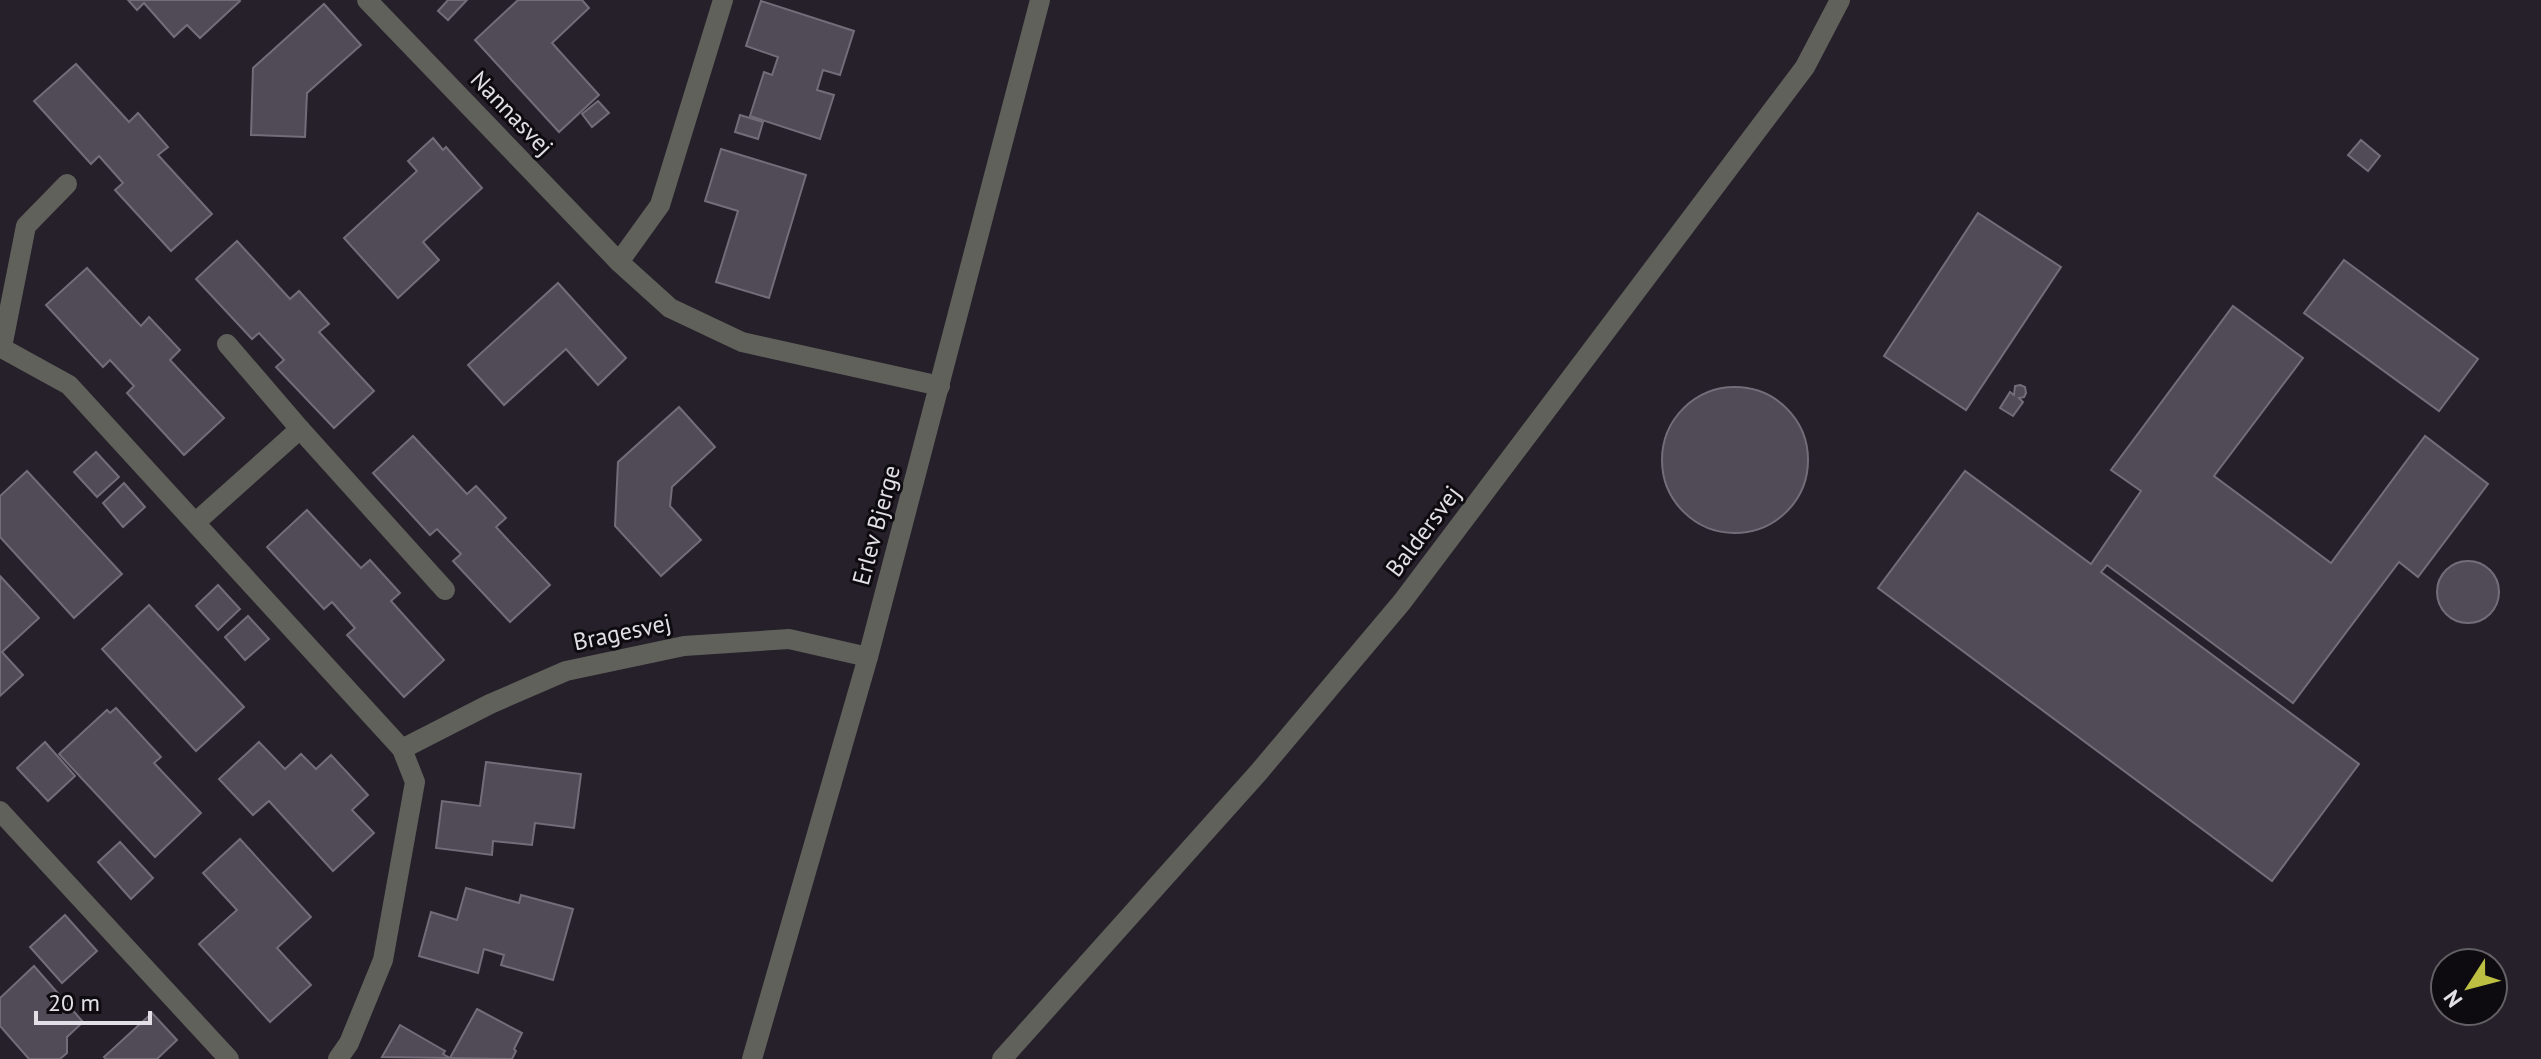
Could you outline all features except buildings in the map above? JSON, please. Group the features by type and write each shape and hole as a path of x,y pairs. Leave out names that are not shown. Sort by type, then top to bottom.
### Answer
{"street":[{"name":"Nannasvej","path":"367,0 619,262 670,308 742,342 940,386"},
{"path":"619,262 660,205 723,0"},
{"name":"Erlev Bjerge","path":"752,1059 868,657 1040,0"},
{"name":"Baldersvej","path":"1002,1059 1258,773 1402,602 1805,67 1840,0"},
{"path":"67,184 26,226 1,347 69,385 402,749 415,782 383,960 349,1043 338,1059"},
{"path":"227,344 445,590"},
{"path":"196,522 300,429"},
{"name":"Bragesvej","path":"402,749 490,704 566,671 684,646 789,639 868,657"},
{"path":"0,811 229,1059"}]}
